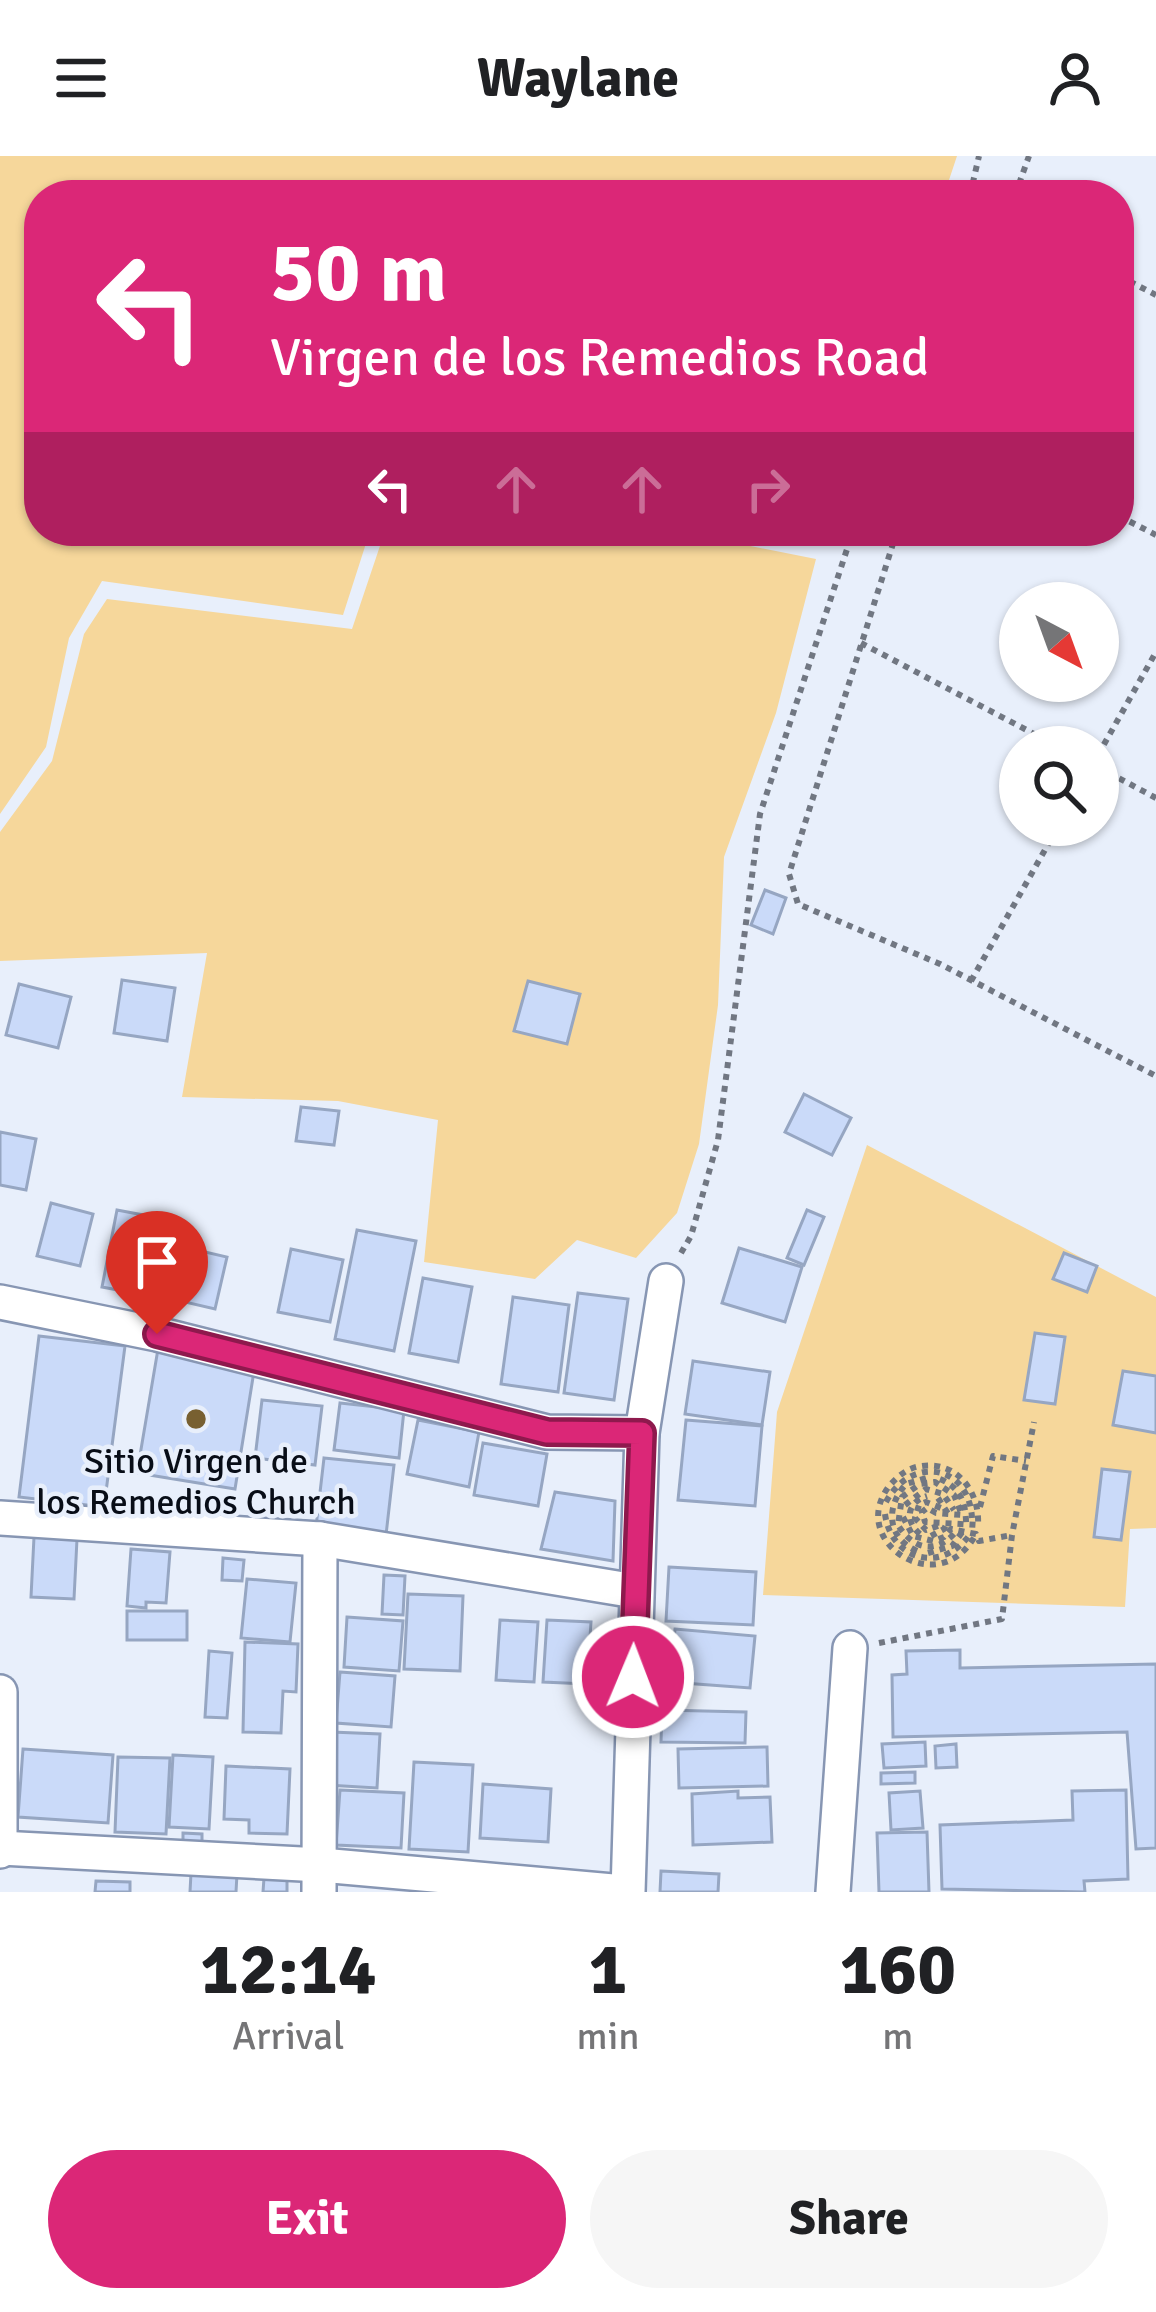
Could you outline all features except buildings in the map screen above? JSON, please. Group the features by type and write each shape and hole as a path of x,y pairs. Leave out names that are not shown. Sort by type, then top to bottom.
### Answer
{"street":[{"path":"0,1692 0,1850 320,1879 626,1892 642,1433 666,1281"},
{"path":"0,1302 157,1334 547,1432 642,1433"},
{"path":"0,1518 320,1539 635,1591"},
{"path":"320,1539 320,1879"},
{"path":"833,1892 850,1648"}],"path":[{"path":"666,1281 691,1235 718,1140 760,814 848,546"},
{"path":"892,546 789,874 798,904 971,981 1156,1076"},
{"path":"861,643 1019,726"},
{"path":"1114,726 1156,652"},
{"path":"1119,778 1156,798"},
{"path":"971,981 1046,846"},
{"path":"850,1648 1002,1619 1012,1534 1034,1421"},
{"path":"924,1544 944,1529 951,1516 950,1500 912,1474 901,1480 892,1526 900,1540 924,1544 952,1546 968,1527 993,1456 1026,1461"},
{"path":"924,1544 910,1522 894,1510 883,1496 900,1474 926,1465 963,1479 968,1527 969,1546 947,1562 909,1561 881,1532 894,1510 902,1498 911,1490 950,1483 964,1501 968,1527"},
{"path":"934,1487 941,1508"},
{"path":"894,1510 934,1487"},
{"path":"924,1544 916,1510 934,1487"},
{"path":"951,1516 979,1541 1012,1534"},
{"path":"924,1544 938,1526"},
{"path":"924,1544 951,1529 968,1527"}],"shaded area":[{"path":"0,156 957,156 949,180 24,180 24,546 365,546 343,615 102,581 69,638 46,747 0,814"},
{"path":"380,546 751,546 816,559 776,713 724,857 718,1005 699,1144 677,1213 636,1258 577,1240 535,1279 424,1262 438,1120 338,1101 182,1097 207,953 0,961 0,832 52,761 84,634 107,599 352,629"},
{"path":"867,1145 1156,1297 1156,1528 1130,1529 1125,1607 763,1595 777,1412"}],"place":[{"name":"Sitio Virgen de los Remedios Church","path":"196,1419"}],"route":[{"path":"157,1334 547,1432 642,1433 633,1677"}]}
